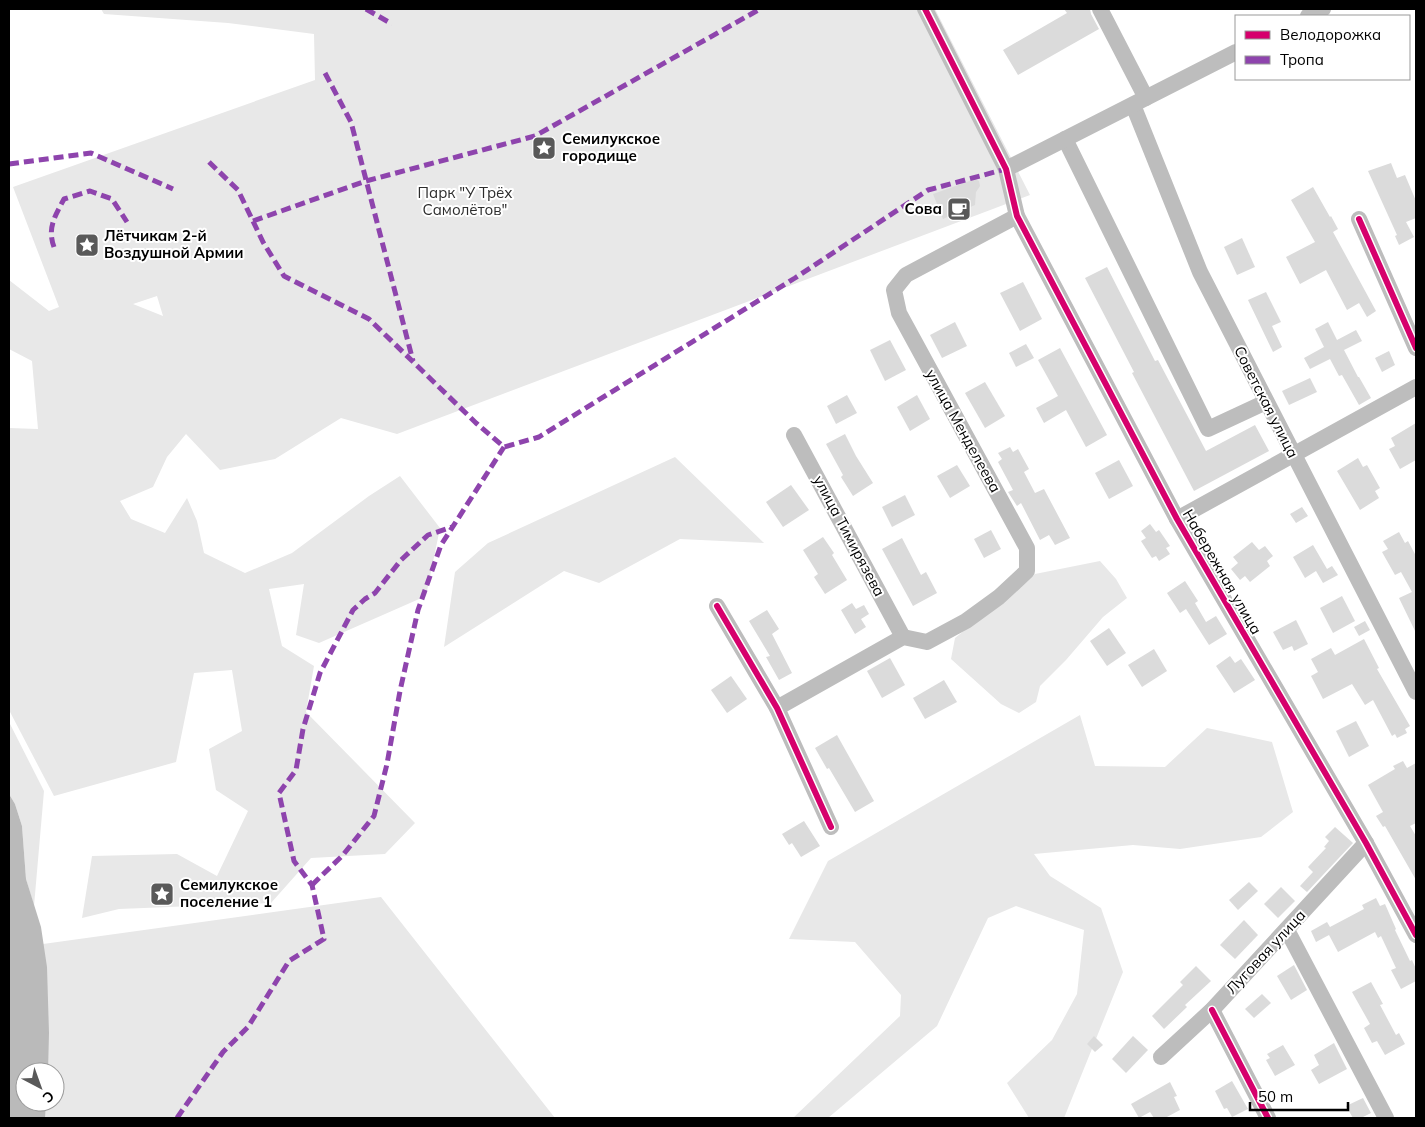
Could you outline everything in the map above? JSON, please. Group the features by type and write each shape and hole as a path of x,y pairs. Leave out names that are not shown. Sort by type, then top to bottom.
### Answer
{"street":[{"name":"Набережная улица","path":"925,9 1006,169 1017,216 1176,519 1366,843 1416,935"},
{"name":"Советская улица","path":"1100,9 1140,101 1200,272 1416,692"},
{"path":"1310,15 1323,9"},
{"path":"1006,169 1235,53"},
{"path":"1065,139 1208,429 1266,402"},
{"name":"улица Менделеева","path":"903,637 927,642 966,621 999,597 1027,571 1027,548 899,314 894,290 906,275 1017,216"},
{"path":"1358,219 1416,348"},
{"path":"1176,519 1416,387"},
{"name":"улица Тимирязева","path":"794,435 903,637"},
{"path":"717,606 777,708 831,827"},
{"path":"777,708 903,637"},
{"name":"Луговая улица","path":"1161,1057 1212,1010 1366,843"},
{"path":"1287,930 1386,1118"},
{"path":"1212,1010 1268,1118"}],"green space":[{"name":"Парк \"У Трёх Самолётов\"","path":"101,9 935,9 1030,195 397,434 341,418 275,459 220,470 186,434 167,457 153,487 120,501 131,519 165,533 187,498 197,521 204,553 245,573 292,553 369,496 400,476 440,528 426,596 319,643 296,635 304,584 269,589 282,646 314,666 306,712 415,823 385,854 311,858 271,903 119,909 82,918 92,856 177,854 217,876 248,811 216,790 209,749 242,731 232,670 194,673 176,762 54,796 9,710 9,428 38,429 32,361 9,349 9,280 49,311 59,307 13,187 315,80 314,34 228,23 104,14","holes":["157,296 163,316 133,304"]},
{"path":"675,457 764,543 680,539 599,583 564,571 444,647 455,572 488,543"},
{"path":"1100,561 1116,579 1127,598 1103,617 1066,660 1040,686 1036,702 1019,713 1001,704 951,659 955,638 1035,574"},
{"path":"1080,715 1095,766 1165,767 1207,728 1272,742 1293,812 1261,837 1180,849 1133,845 1034,854 1050,876 1101,908 1123,972 1064,1118 1029,1118 1007,1083 1052,1040 1077,994 1084,930 1016,906 988,918 937,1026 828,1118 793,1118 900,1016 901,995 855,942 789,939 828,861"},
{"path":"9,722 44,791 34,906 26,879 22,826 15,804 9,794"},
{"path":"381,897 555,1118 39,1118 39,1112 65,1112 65,1062 40,1062 43,944"}],"shaded area":[{"path":"9,794 15,804 22,826 26,879 41,927 47,967 49,1033 48,1062 15,1062 15,1112 45,1112 45,1118 9,1118"}],"building":[{"path":"1064,9 1090,9 1099,29 1018,75 1003,50 1067,13"},
{"path":"1391,163 1397,178 1405,175 1416,201 1416,218 1406,222 1414,237 1399,245 1395,236 1397,235 1368,171"},
{"path":"975,179 979,181 980,186 976,192 975,205 943,219 933,194"},
{"path":"1313,187 1338,229 1333,232 1376,311 1367,317 1359,303 1347,310 1326,270 1300,284 1286,257 1315,242 1291,200"},
{"path":"1242,238 1255,267 1237,275 1224,247"},
{"path":"1107,267 1155,361 1158,360 1206,451 1255,425 1269,451 1194,491 1085,278"},
{"path":"1023,282 1042,319 1020,331 1000,293"},
{"path":"1266,292 1281,322 1272,326 1282,347 1273,352 1248,300"},
{"path":"955,322 967,346 942,358 930,335"},
{"path":"1328,322 1337,340 1356,330 1362,341 1344,350 1371,398 1359,405 1342,375 1339,376 1330,359 1310,369 1304,358 1324,347 1315,329"},
{"path":"890,340 906,370 885,381 870,350"},
{"path":"1026,344 1034,358 1016,367 1009,353"},
{"path":"1060,348 1107,435 1086,447 1066,410 1044,423 1036,408 1058,396 1038,360"},
{"path":"1389,351 1395,365 1382,372 1375,358"},
{"path":"1310,378 1317,392 1289,405 1282,391"},
{"path":"985,382 1005,416 985,428 965,393"},
{"path":"847,395 857,413 836,424 827,406"},
{"path":"917,395 930,419 910,431 897,407"},
{"path":"1416,423 1416,460 1400,469 1389,449 1395,446 1391,438"},
{"path":"845,434 873,483 853,496 841,477 843,475 826,444"},
{"path":"1010,447 1013,452 1018,449 1029,469 1024,472 1035,493 1044,489 1070,538 1055,545 1049,535 1040,540 1021,503 1017,506 1008,492 1013,490 998,462 1002,459 998,453"},
{"path":"1358,458 1363,467 1367,465 1380,488 1375,491 1379,498 1360,510 1337,471"},
{"path":"1119,460 1133,486 1109,499 1095,473"},
{"path":"957,465 970,486 950,498 937,476"},
{"path":"791,485 809,510 783,527 766,502"},
{"path":"905,495 915,515 892,527 882,507"},
{"path":"1302,507 1308,516 1296,523 1290,514"},
{"path":"1150,524 1156,532 1159,530 1170,546 1166,548 1170,554 1159,561 1156,556 1152,558 1141,541 1146,538 1141,531"},
{"path":"991,530 1001,549 984,558 974,539"},
{"path":"1399,532 1405,543 1408,541 1416,556 1416,633 1399,598 1412,592 1401,572 1395,575 1382,552 1388,549 1383,541"},
{"path":"823,537 834,553 832,555 847,580 825,594 814,577 818,574 803,550"},
{"path":"902,538 921,575 926,572 937,593 913,606 882,549"},
{"path":"1252,542 1259,550 1265,546 1273,556 1267,561 1270,566 1250,582 1245,576 1240,580 1231,569 1238,563 1233,557"},
{"path":"1313,545 1327,569 1332,566 1338,575 1323,583 1316,571 1305,578 1293,557"},
{"path":"1185,581 1198,601 1195,603 1206,622 1216,616 1227,634 1209,645 1186,609 1180,613 1167,593"},
{"path":"1342,596 1355,621 1333,633 1320,608"},
{"path":"852,603 856,609 864,605 869,614 861,619 866,627 855,634 841,610"},
{"path":"767,610 779,629 772,634 792,673 779,680 766,657 770,656 749,621"},
{"path":"1296,620 1308,644 1294,651 1292,646 1283,650 1273,632"},
{"path":"1365,621 1370,630 1359,636 1354,627"},
{"path":"1109,628 1126,653 1107,666 1090,641"},
{"path":"1364,639 1379,668 1377,669 1410,726 1405,729 1407,733 1397,738 1395,734 1392,736 1373,700 1365,705 1352,684 1323,699 1311,676 1318,672 1311,659 1331,648 1335,655"},
{"path":"1154,649 1167,671 1142,687 1128,665"},
{"path":"1230,656 1235,663 1241,659 1255,680 1234,693 1216,666"},
{"path":"890,658 905,685 882,698 867,671"},
{"path":"731,676 747,699 727,713 711,690"},
{"path":"944,680 957,702 925,719 913,698"},
{"path":"1356,721 1369,746 1349,757 1336,731"},
{"path":"837,735 874,801 855,812 815,748"},
{"path":"1403,761 1407,768 1416,763 1416,823 1410,826 1416,836 1416,880 1385,826 1383,827 1376,816 1383,812 1368,785 1395,769 1393,766"},
{"path":"804,821 820,846 801,857 792,843 789,845 782,834"},
{"path":"1335,827 1353,843 1307,892 1300,886 1313,872 1308,867 1326,848 1324,847 1329,841 1325,837"},
{"path":"1249,882 1258,891 1238,910 1229,900"},
{"path":"1281,887 1295,901 1278,918 1264,904"},
{"path":"1376,898 1380,906 1385,904 1395,930 1416,969 1416,981 1401,989 1391,970 1396,968 1381,936 1378,938 1375,932 1338,952 1329,935 1316,942 1311,931 1327,922 1330,927 1364,909 1362,905"},
{"path":"1244,920 1258,935 1235,959 1220,945"},
{"path":"1294,965 1307,990 1291,1000 1277,976"},
{"path":"1196,966 1211,981 1185,1005 1187,1007 1164,1029 1152,1016 1183,985 1180,982"},
{"path":"1371,982 1383,1004 1380,1005 1396,1035 1399,1033 1405,1044 1385,1055 1377,1041 1372,1043 1364,1028 1370,1024 1352,992"},
{"path":"1262,994 1271,1003 1254,1018 1245,1009"},
{"path":"1094,1036 1103,1045 1095,1052 1087,1044"},
{"path":"1133,1036 1148,1050 1126,1073 1112,1059"},
{"path":"1334,1043 1347,1069 1319,1084 1311,1070 1319,1065 1314,1055"},
{"path":"1283,1045 1295,1065 1275,1076 1266,1060 1270,1058 1267,1054"},
{"path":"1232,1081 1248,1109 1232,1117 1227,1108 1224,1109 1215,1091"},
{"path":"1170,1082 1177,1096 1174,1097 1180,1110 1165,1118 1154,1118 1150,1112 1139,1118 1131,1104"},
{"path":"1363,1098 1371,1113 1361,1118 1353,1118 1346,1106"}],"marked path":[{"path":"366,9 392,24"},
{"path":"253,221 366,181 535,136 760,9"},
{"path":"325,73 351,122 413,361"},
{"path":"9,164 91,153 173,189"},
{"path":"209,162 238,190 263,242 284,276 369,319 476,423 504,447 539,437 795,278 928,190 1006,169"},
{"path":"54,247 51,234 52,228 64,199 90,191 112,199 127,222"},
{"path":"312,885 343,855 374,816 387,764 400,691 418,610 441,545 504,447"},
{"path":"177,1118 223,1052 248,1027 289,961 324,939 312,885 294,861 279,793 296,770 303,729 320,673 353,610 375,593 401,560 428,535 452,527"}],"cycle path":[{"path":"925,9 1006,169 1017,216 1177,519 1366,843 1416,935"},
{"path":"1359,219 1416,348"},
{"path":"717,606 777,708 831,827"},
{"path":"1212,1010 1268,1118"}],"place":[{"name":"Семилукское городище","path":"544,148"},
{"name":"Сова","path":"959,209"},
{"name":"Лётчикам 2-й Воздушной Армии","path":"87,245"},
{"name":"Семилукское поселение 1","path":"162,894"}]}
